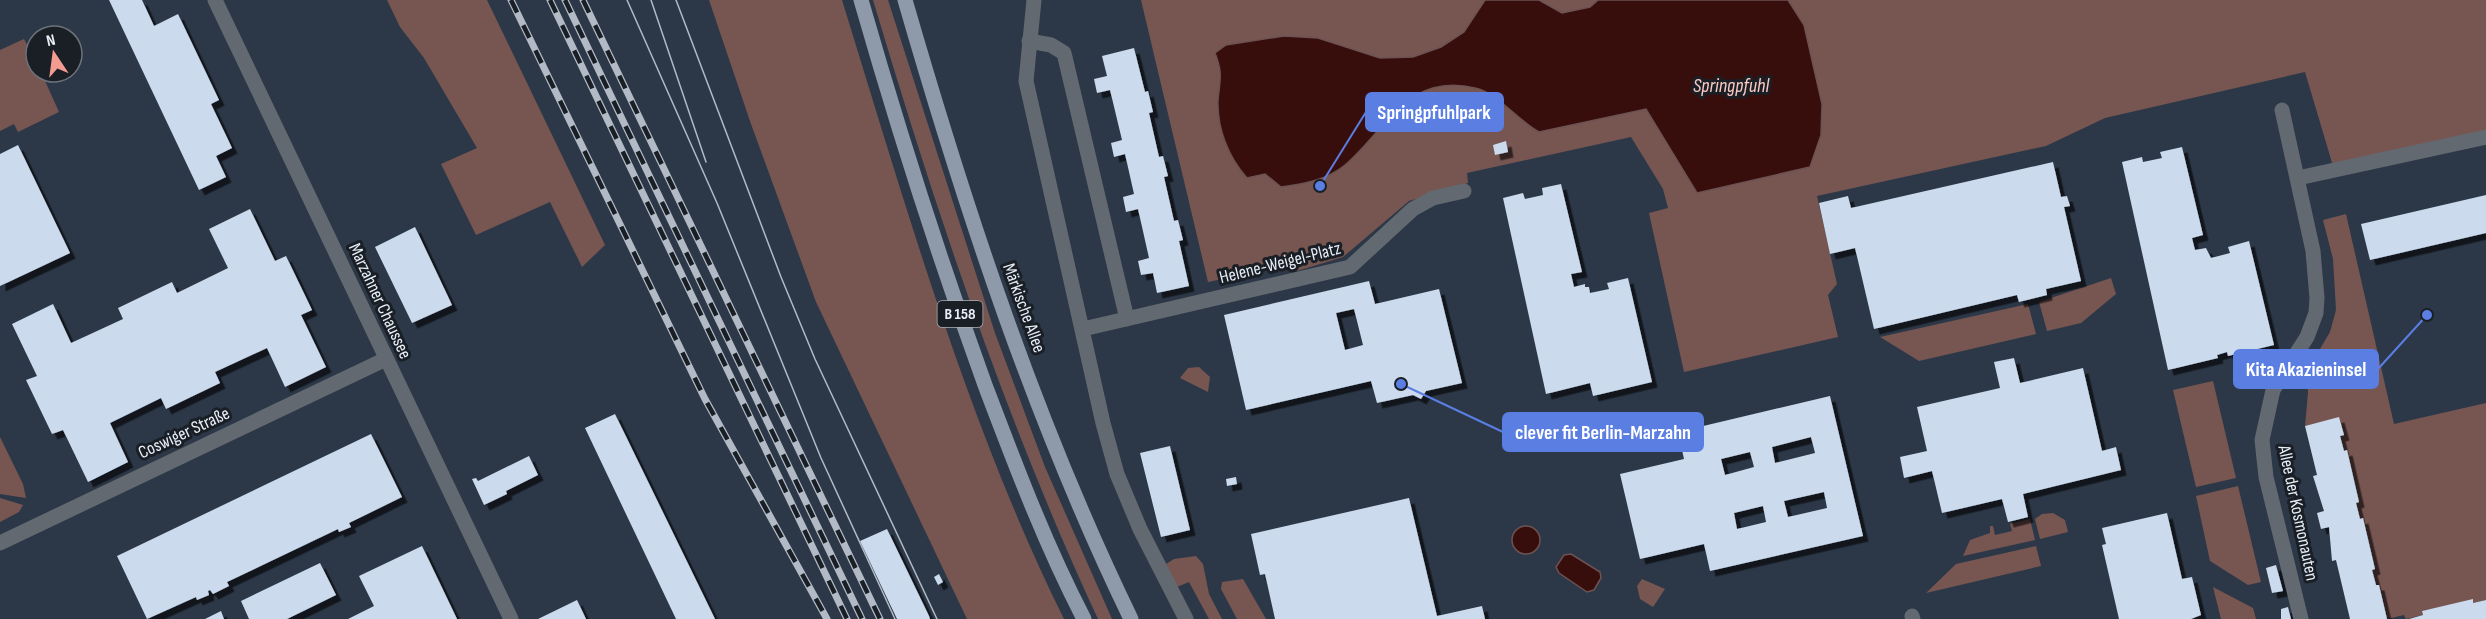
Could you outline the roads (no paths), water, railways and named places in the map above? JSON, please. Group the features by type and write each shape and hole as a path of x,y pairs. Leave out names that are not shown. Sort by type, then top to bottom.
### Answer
{"main road":[{"name":"B 158","path":"861,0 919,191 966,333 1012,457 1084,619"},
{"name":"Märkische Allee","path":"905,0 1006,319 1083,515 1131,619"}],"street":[{"name":"Marzahner Chaussee","path":"215,0 511,619"},
{"path":"1034,0 1026,81 1117,474 1140,529 1186,619"},
{"path":"1029,41 1052,45 1064,53 1127,319"},
{"name":"Allee der Kosmonauten","path":"2282,110 2298,178 2316,274 2316,313 2307,337 2273,390 2262,440 2266,477 2301,619"},
{"path":"2298,178 2486,136"},
{"name":"Helene-Weigel-Platz","path":"1083,329 1350,267 1413,209 1433,198 1464,191"},
{"name":"Coswiger Straße","path":"0,543 386,359"}],"water":[{"name":"Springpfuhl","path":"1485,0 1539,0 1562,13 1590,7 1598,0 1788,0 1804,25 1822,104 1821,135 1810,167 1697,193 1646,109 1539,132 1492,95 1475,88 1452,85 1432,88 1415,96 1400,107 1345,165 1323,178 1281,187 1265,174 1247,178 1240,170 1225,142 1219,121 1220,71 1215,53 1226,45 1284,36 1318,38 1380,58 1413,57 1441,47 1464,32"},
{"path":"1526,526 1536,530 1540,540 1536,550 1526,554 1516,550 1512,540 1516,530"},
{"path":"1571,554 1600,572 1601,578 1594,590 1587,592 1559,573 1556,567 1564,555"}],"tram line":[{"path":"627,0 717,203 821,458 895,619"},
{"path":"651,0 706,162"},
{"path":"676,0 781,277 815,359 937,619"}],"railway":[{"path":"511,0 705,399 827,619"},
{"path":"550,0 847,619"},
{"path":"565,0 862,619"},
{"path":"583,0 880,619"}],"place":[{"name":"Springpfuhlpark","path":"1320,186"},
{"name":"Kita Akazieninsel","path":"2427,315"},
{"name":"clever fit Berlin-Marzahn","path":"1401,384"}]}
